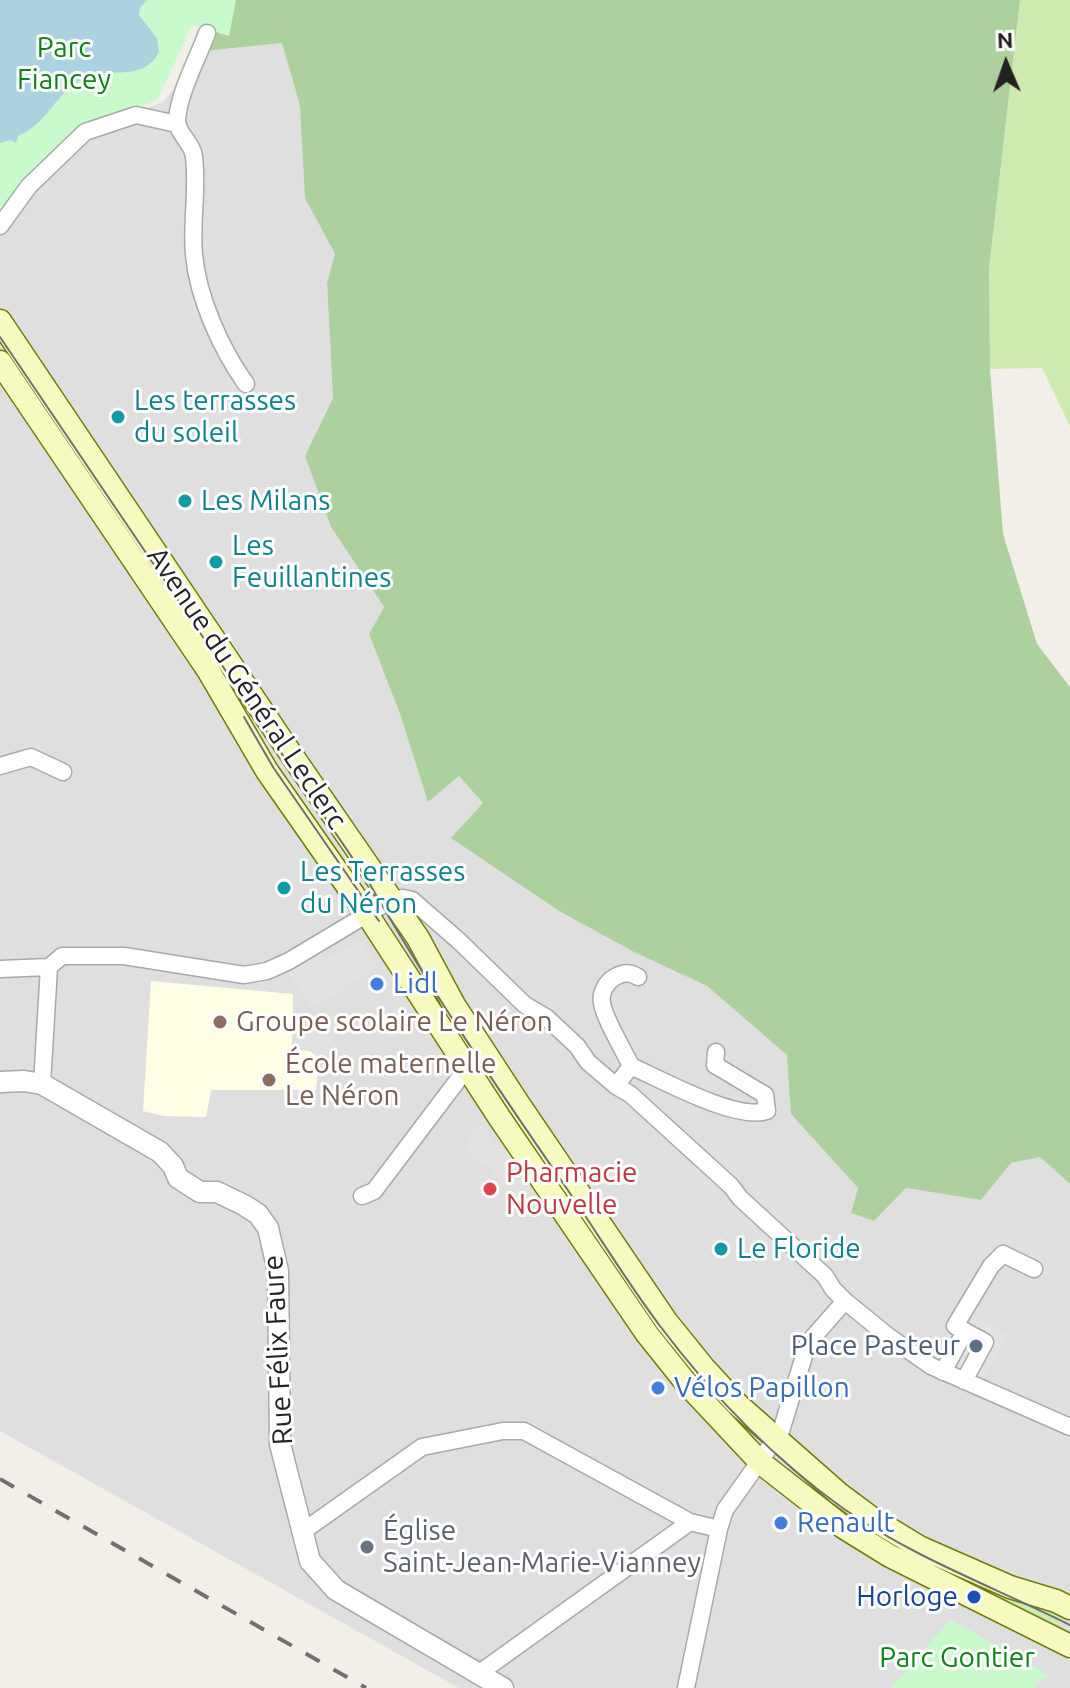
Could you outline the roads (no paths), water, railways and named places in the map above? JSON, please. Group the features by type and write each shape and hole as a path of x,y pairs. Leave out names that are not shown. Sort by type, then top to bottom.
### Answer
{"main road":[{"name":"Avenue du Général Leclerc","path":"0,321 418,938 468,1028 666,1321 704,1368 737,1404 779,1435 873,1519 919,1547 1010,1587 1070,1608"},
{"name":"Avenue du Général Leclerc","path":"0,362 208,670 267,771 367,914 467,1068 665,1358 761,1463 843,1527 890,1556 1070,1646"}],"street":[{"path":"207,33 179,107 177,124 194,152 194,254 202,293 221,343 246,384"},
{"path":"0,226 29,186 85,132 136,115 177,124"},
{"path":"0,766 31,757 63,772"},
{"path":"0,969 49,967 62,956 81,954 124,956 244,975 267,971 289,961 391,900 403,898 419,904 525,1005 547,1018 577,1046 588,1062 630,1094 731,1186 740,1198 825,1276 845,1301 888,1336 943,1372 1070,1427"},
{"path":"0,1082 42,1084 49,967"},
{"path":"638,977 630,973 611,979 603,989 602,1004 631,1066 735,1111 758,1114 767,1111 765,1095 715,1065 716,1052"},
{"path":"616,1086 631,1066"},
{"path":"362,1196 374,1191 467,1068"},
{"name":"Rue Félix Faure","path":"42,1084 160,1152 173,1166 178,1178 200,1192 217,1192 258,1214 268,1228 278,1271 280,1444 310,1561 336,1590 503,1688"},
{"path":"964,1381 985,1342 955,1326 996,1259 1003,1254 1034,1269"},
{"path":"686,1688 725,1510 779,1435 808,1343 845,1301"},
{"path":"943,1372 965,1331"},
{"path":"302,1532 422,1447 503,1431 524,1431 690,1522 719,1529"},
{"path":"478,1674 690,1522"}],"water":[{"path":"0,0 147,0 140,8 139,15 157,38 159,52 143,68 82,79 36,124 18,136 16,143 10,140 0,143"}],"tram line":[{"path":"0,337 368,881 488,1073 635,1292 680,1352 745,1425 793,1469 844,1509 926,1557 1070,1625"},
{"path":"244,717 273,767 379,921"}],"railway":[{"path":"0,1479 366,1688"}],"place":[{"name":"Les terrasses du soleil","path":"118,417"},
{"name":"Les Milans","path":"185,501"},
{"name":"Les Feuillantines","path":"216,562"},
{"name":"Les Terrasses du Néron","path":"284,888"},
{"name":"Lidl","path":"377,984"},
{"name":"Groupe scolaire Le Néron","path":"220,1022"},
{"name":"École maternelle Le Néron","path":"269,1080"},
{"name":"Pharmacie Nouvelle","path":"490,1189"},
{"name":"Le Floride","path":"721,1249"},
{"name":"Place Pasteur","path":"976,1346"},
{"name":"Vélos Papillon","path":"658,1388"},
{"name":"Renault","path":"781,1523"},
{"name":"Église Saint-Jean-Marie-Vianney","path":"367,1547"},
{"name":"Horloge","path":"974,1597"}],"park label":[{"name":"Parc Fiancey","path":"64,64"},
{"name":"Parc Gontier","path":"957,1658"}]}
